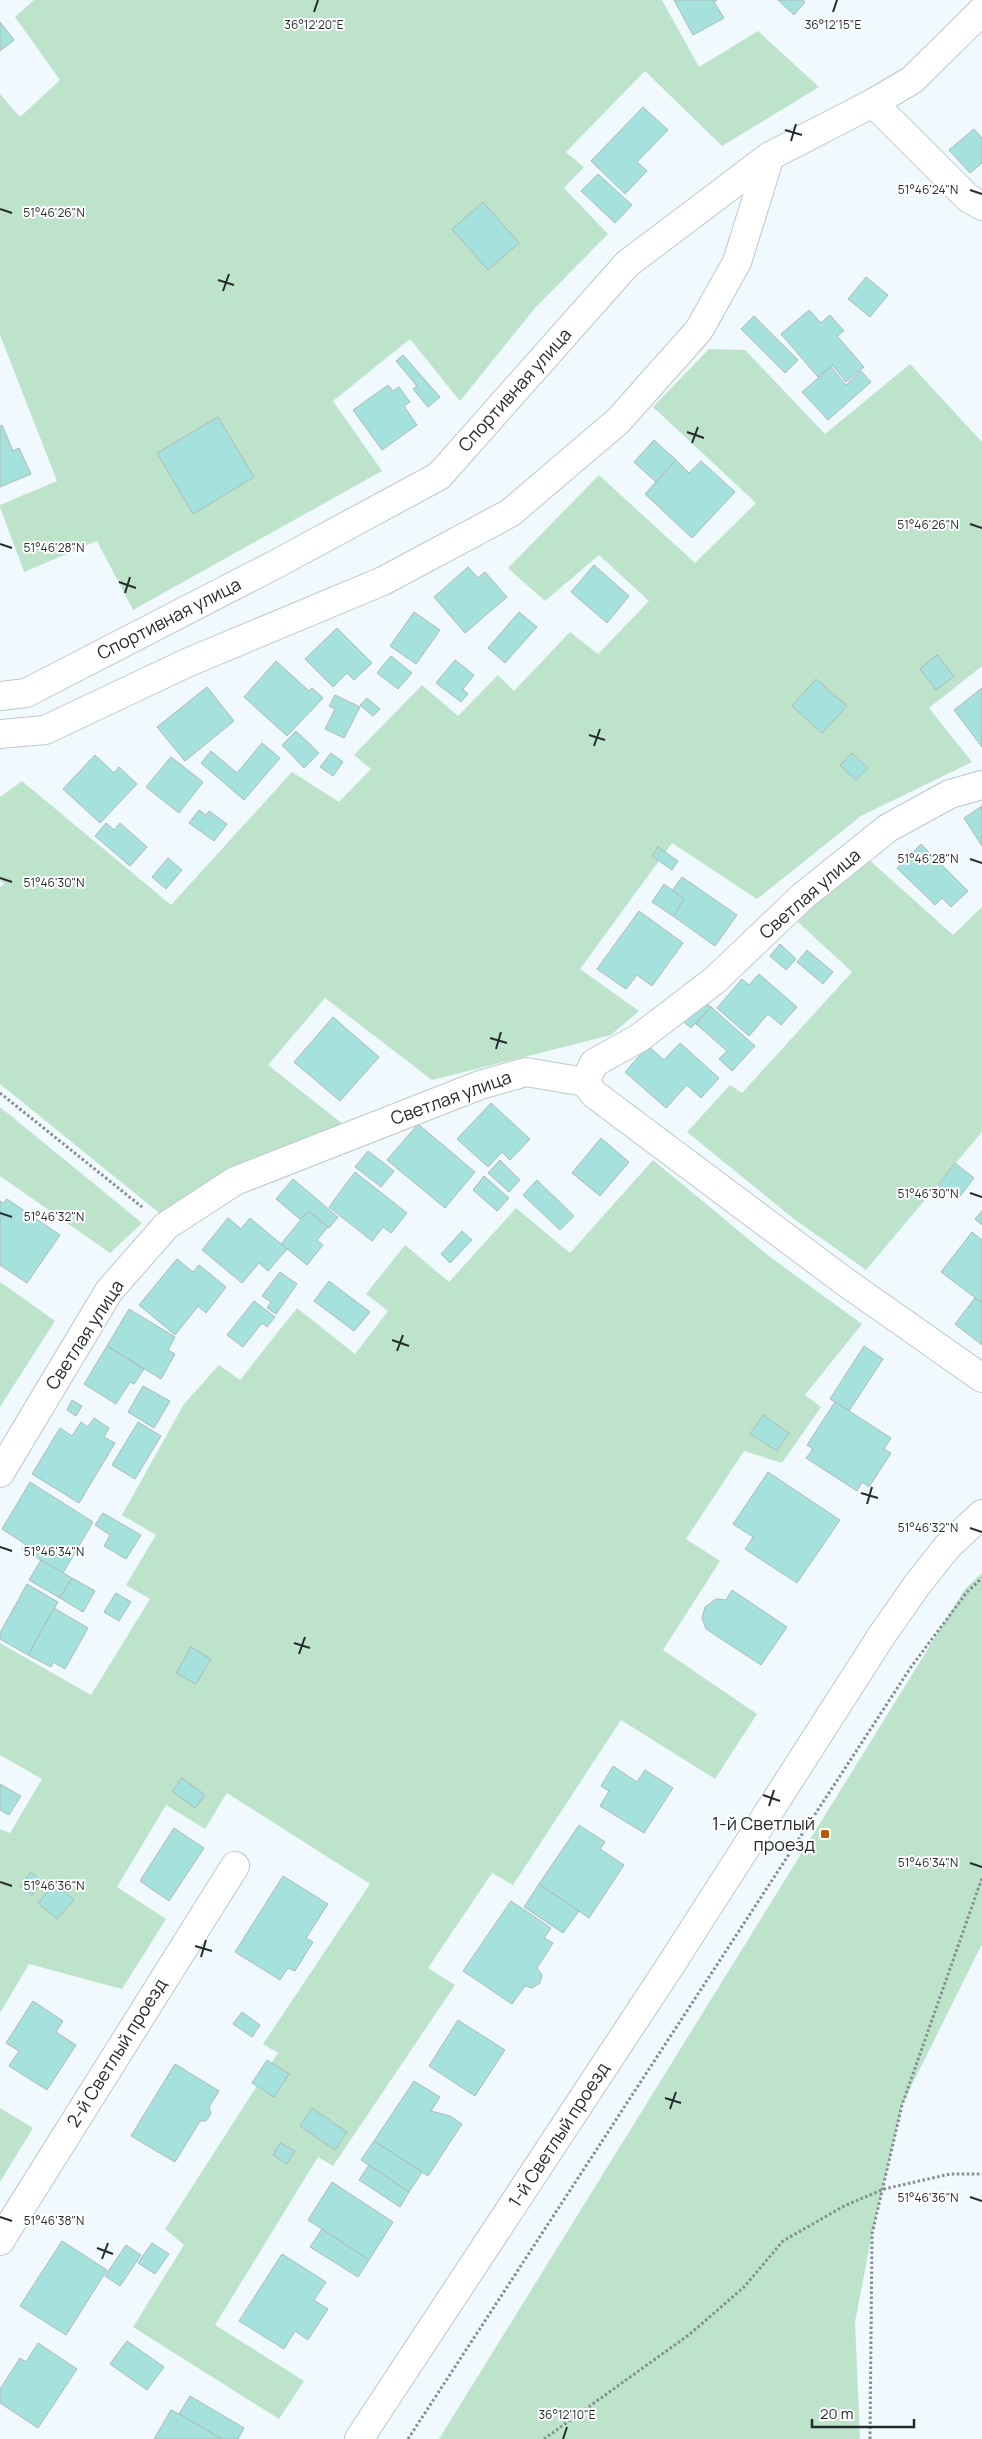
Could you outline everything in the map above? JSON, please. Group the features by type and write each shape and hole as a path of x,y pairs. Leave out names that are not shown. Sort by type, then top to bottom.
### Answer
{"street":[{"name":"Спортивная улица","path":"0,696 26,693 278,563 439,476 627,264 770,156 873,103 912,80 982,11"},
{"path":"873,103 968,198 982,206"},
{"path":"0,734 45,730 189,662 383,581 510,513 618,422 698,330 737,262 770,156"},
{"name":"Светлая улица","path":"0,1473 110,1291 166,1226 235,1181 480,1085 526,1072 585,1082 594,1063 639,1038 715,980 803,896 888,828 950,794 982,785"},
{"path":"585,1082 594,1094 844,1281 982,1378"},
{"name":"1-й Светлый проезд","path":"359,2439 677,1955 882,1635 917,1584 947,1547 982,1514"},
{"name":"2-й Светлый проезд","path":"0,2241 235,1866"}],"path":[{"path":"0,1092 166,1226"},
{"path":"408,2439 911,1668 967,1592 982,1578"},
{"path":"870,2439 872,2234 902,2105 982,1878"},
{"path":"544,2439 690,2334 744,2287 783,2241 844,2206 884,2189 950,2174 982,2174"}],"green space":[{"path":"34,0 662,0 699,67 758,31 819,87 722,146 645,71 566,152 584,167 564,188 608,234 535,308 460,401 410,339 333,401 382,471 133,610 97,541 24,572 0,507 0,505 57,481 0,335 0,94 20,117 60,80 15,17"},
{"path":"709,349 745,350 825,434 910,364 982,442 982,666 929,708 972,762 861,816 757,899 672,843 580,969 639,1011 611,1035 432,1080 325,998 268,1065 344,1125 163,1216 0,1084 0,887 4,884 0,880 0,797 22,781 171,905 292,772 339,802 371,769 354,755 422,685 458,716 498,675 514,691 570,632 598,654 649,601 599,555 545,601 508,568 599,475 695,563 756,503 653,407"},
{"path":"866,857 953,935 982,907 982,1132 866,1270 794,1219 687,1132 730,1085 742,1093 852,972 798,922 826,892"},
{"path":"0,1107 142,1223 110,1253 0,1176"},
{"path":"653,1160 770,1257 862,1324 805,1395 821,1407 782,1463 744,1451 686,1539 720,1561 663,1650 757,1714 715,1779 621,1720 513,1885 492,1873 428,1968 455,1985 333,2166 318,2157 215,2325 304,2381 279,2419 133,2327 184,2245 165,2229 278,2053 263,2044 370,1884 227,1793 205,1829 166,1805 117,1887 166,1919 122,1989 29,1964 0,2013 0,1829 10,1833 42,1779 0,1755 0,1643 91,1695 150,1599 126,1585 156,1535 122,1515 184,1404 219,1365 240,1380 297,1308 355,1354 388,1311 366,1294 405,1245 449,1282 516,1208 570,1253"},
{"path":"0,1282 55,1321 0,1407"},
{"path":"982,1573 982,1944 902,2105 872,2234 855,2322 860,2439 439,2439 965,1589"},
{"path":"0,2108 33,2128 0,2182"}],"building":[{"path":"674,0 717,0 714,2 724,18 693,35"},
{"path":"778,0 803,0 805,2 794,15"},
{"path":"0,22 14,40 0,51"},
{"path":"643,107 668,130 637,162 647,171 625,194 591,161"},
{"path":"974,129 982,138 982,163 970,173 949,150"},
{"path":"598,174 632,205 615,223 581,191"},
{"path":"483,202 519,243 488,270 452,229"},
{"path":"866,277 888,295 870,317 848,299"},
{"path":"809,310 821,323 830,315 844,331 837,336 864,367 846,382 832,365 818,377 781,334"},
{"path":"754,316 798,360 785,373 741,329"},
{"path":"403,355 440,397 428,407 413,389 417,386 396,361"},
{"path":"831,367 846,385 861,371 871,382 828,420 802,392"},
{"path":"388,385 393,391 399,387 410,402 404,406 417,425 382,450 353,410"},
{"path":"218,417 254,477 193,514 157,453"},
{"path":"2,425 13,451 19,448 31,474 0,487 0,426"},
{"path":"654,440 676,460 656,482 634,462"},
{"path":"676,460 689,473 701,461 735,492 692,538 645,494"},
{"path":"594,565 629,596 607,623 571,592"},
{"path":"468,567 478,578 485,572 507,597 465,633 434,597"},
{"path":"414,612 440,630 416,664 390,646"},
{"path":"519,612 537,627 505,663 488,648"},
{"path":"337,628 372,663 354,680 347,673 333,687 305,659"},
{"path":"937,655 954,676 936,690 920,669"},
{"path":"391,656 412,673 398,689 377,673"},
{"path":"455,660 474,675 463,689 468,694 461,702 436,683"},
{"path":"276,661 309,691 312,688 323,698 287,736 244,697"},
{"path":"816,679 847,706 822,733 792,706"},
{"path":"207,687 234,721 185,761 157,727"},
{"path":"982,688 982,747 954,710"},
{"path":"335,695 360,707 344,738 325,729 335,709 329,706"},
{"path":"367,698 380,709 373,716 360,705"},
{"path":"296,731 319,753 304,768 282,745"},
{"path":"262,743 280,758 244,800 201,763 211,751 237,773"},
{"path":"331,753 343,762 333,776 320,767"},
{"path":"852,753 868,768 856,780 840,765"},
{"path":"95,755 114,773 119,767 137,784 100,823 63,789"},
{"path":"171,757 203,782 179,813 146,787"},
{"path":"982,806 982,846 964,818"},
{"path":"199,810 206,815 209,811 227,824 214,841 189,823"},
{"path":"106,823 114,830 120,823 147,847 130,866 95,836"},
{"path":"921,844 968,891 951,907 942,898 935,905 897,868"},
{"path":"658,847 678,861 672,870 652,856"},
{"path":"168,858 182,870 166,889 152,877"},
{"path":"682,877 737,915 715,946 673,916 684,899 672,891"},
{"path":"664,884 684,899 673,916 652,902"},
{"path":"639,911 683,943 652,986 637,975 626,989 597,969"},
{"path":"780,944 796,959 786,970 770,956"},
{"path":"807,950 833,972 823,984 797,962"},
{"path":"759,974 797,1007 781,1025 768,1014 749,1036 717,1008 742,979 749,985"},
{"path":"699,997 711,1007 691,1028 680,1019"},
{"path":"711,1007 755,1046 732,1071 719,1059 727,1051 696,1024"},
{"path":"333,1017 379,1057 340,1101 294,1062"},
{"path":"680,1043 719,1078 701,1098 687,1085 666,1108 625,1072 648,1046 664,1060"},
{"path":"491,1103 530,1139 510,1160 502,1152 488,1167 457,1139"},
{"path":"418,1124 475,1172 445,1208 387,1160"},
{"path":"601,1138 629,1162 600,1196 572,1173"},
{"path":"368,1151 394,1171 381,1187 355,1167"},
{"path":"500,1160 520,1180 509,1192 488,1173"},
{"path":"955,1163 974,1178 957,1200 938,1185"},
{"path":"355,1172 407,1213 391,1233 383,1227 372,1241 329,1207"},
{"path":"484,1176 509,1198 497,1211 473,1190"},
{"path":"293,1179 338,1217 329,1228 308,1211 301,1220 276,1199"},
{"path":"537,1180 574,1216 560,1230 523,1195"},
{"path":"7,1199 60,1235 27,1283 0,1265 0,1201 3,1203"},
{"path":"308,1211 328,1227 317,1240 323,1245 307,1265 281,1244"},
{"path":"982,1211 982,1225 975,1219"},
{"path":"228,1218 241,1229 250,1218 287,1249 268,1271 259,1263 242,1283 202,1250"},
{"path":"462,1231 472,1240 450,1263 441,1254"},
{"path":"972,1232 982,1240 982,1303 941,1272"},
{"path":"177,1259 193,1272 199,1265 226,1287 206,1313 198,1306 175,1335 139,1305"},
{"path":"280,1272 297,1284 276,1314 267,1308 271,1302 262,1296"},
{"path":"329,1281 370,1312 354,1331 314,1301"},
{"path":"975,1298 982,1303 982,1345 955,1324"},
{"path":"254,1301 275,1317 267,1327 262,1323 243,1347 227,1335"},
{"path":"129,1309 175,1337 168,1350 175,1354 161,1379 107,1346"},
{"path":"107,1346 144,1369 134,1384 130,1382 116,1404 84,1384"},
{"path":"864,1346 883,1359 849,1411 830,1399"},
{"path":"143,1386 170,1401 154,1428 128,1412"},
{"path":"72,1400 82,1406 76,1416 67,1410"},
{"path":"835,1402 891,1438 884,1449 891,1453 869,1487 862,1482 857,1491 806,1458 813,1449 807,1445"},
{"path":"763,1415 789,1433 777,1451 750,1434"},
{"path":"94,1418 109,1428 104,1437 115,1443 79,1503 32,1474 60,1428 72,1436 81,1422 88,1427"},
{"path":"138,1422 161,1436 135,1479 112,1465"},
{"path":"768,1472 840,1520 797,1583 745,1549 753,1537 733,1524"},
{"path":"30,1482 93,1522 63,1573 22,1549 25,1544 2,1529"},
{"path":"103,1513 141,1535 126,1559 104,1546 110,1535 95,1525"},
{"path":"41,1560 72,1578 60,1598 29,1580"},
{"path":"72,1578 95,1591 83,1612 60,1598"},
{"path":"27,1584 58,1602 28,1655 0,1639 0,1633"},
{"path":"732,1590 787,1627 761,1665 706,1629 702,1618 705,1607 716,1599 726,1600"},
{"path":"116,1593 131,1602 119,1621 104,1612"},
{"path":"54,1608 88,1628 65,1669 53,1662 51,1667 28,1655"},
{"path":"191,1647 211,1659 196,1684 176,1673"},
{"path":"613,1766 637,1782 645,1770 673,1788 644,1833 600,1806 609,1791 601,1786"},
{"path":"182,1778 205,1795 195,1808 172,1791"},
{"path":"0,1784 21,1796 9,1815 0,1810"},
{"path":"579,1825 605,1842 600,1849 624,1865 589,1918 539,1884"},
{"path":"174,1828 204,1848 169,1901 140,1881"},
{"path":"31,1872 42,1882 32,1895 20,1886"},
{"path":"283,1876 328,1904 306,1938 313,1942 295,1971 288,1968 280,1980 235,1952"},
{"path":"55,1883 74,1900 57,1919 38,1903"},
{"path":"539,1884 579,1911 563,1933 524,1907"},
{"path":"511,1901 551,1928 544,1938 553,1943 537,1968 542,1975 540,1983 532,1988 525,1986 512,2004 463,1971"},
{"path":"33,2001 63,2021 56,2032 76,2045 47,2090 9,2066 19,2051 6,2043"},
{"path":"242,2012 260,2025 252,2037 233,2024"},
{"path":"458,2020 505,2050 475,2096 429,2066"},
{"path":"267,2060 289,2074 274,2097 252,2083"},
{"path":"175,2064 219,2091 209,2107 211,2113 209,2117 206,2121 200,2121 175,2162 131,2136"},
{"path":"414,2081 440,2097 431,2111 450,2116 462,2124 428,2176 374,2141"},
{"path":"312,2108 347,2132 335,2150 300,2126"},
{"path":"374,2141 422,2172 409,2192 361,2160"},
{"path":"280,2143 295,2151 287,2164 273,2155"},
{"path":"369,2165 409,2192 400,2207 359,2180"},
{"path":"332,2182 393,2222 369,2260 308,2220"},
{"path":"322,2229 369,2260 358,2277 310,2247"},
{"path":"62,2241 107,2270 66,2335 20,2306"},
{"path":"152,2243 169,2254 155,2274 138,2263"},
{"path":"126,2245 141,2255 120,2286 105,2276"},
{"path":"282,2254 326,2282 314,2300 328,2309 308,2340 295,2331 284,2349 239,2321"},
{"path":"127,2341 164,2367 147,2390 110,2364"},
{"path":"38,2343 77,2369 38,2428 0,2403 0,2389 20,2358 26,2362"},
{"path":"190,2396 244,2428 238,2439 222,2439 179,2414"},
{"path":"171,2410 179,2414 222,2439 154,2439"}],"place":[{"name":"1-й Светлый проезд","path":"825,1834"}]}
